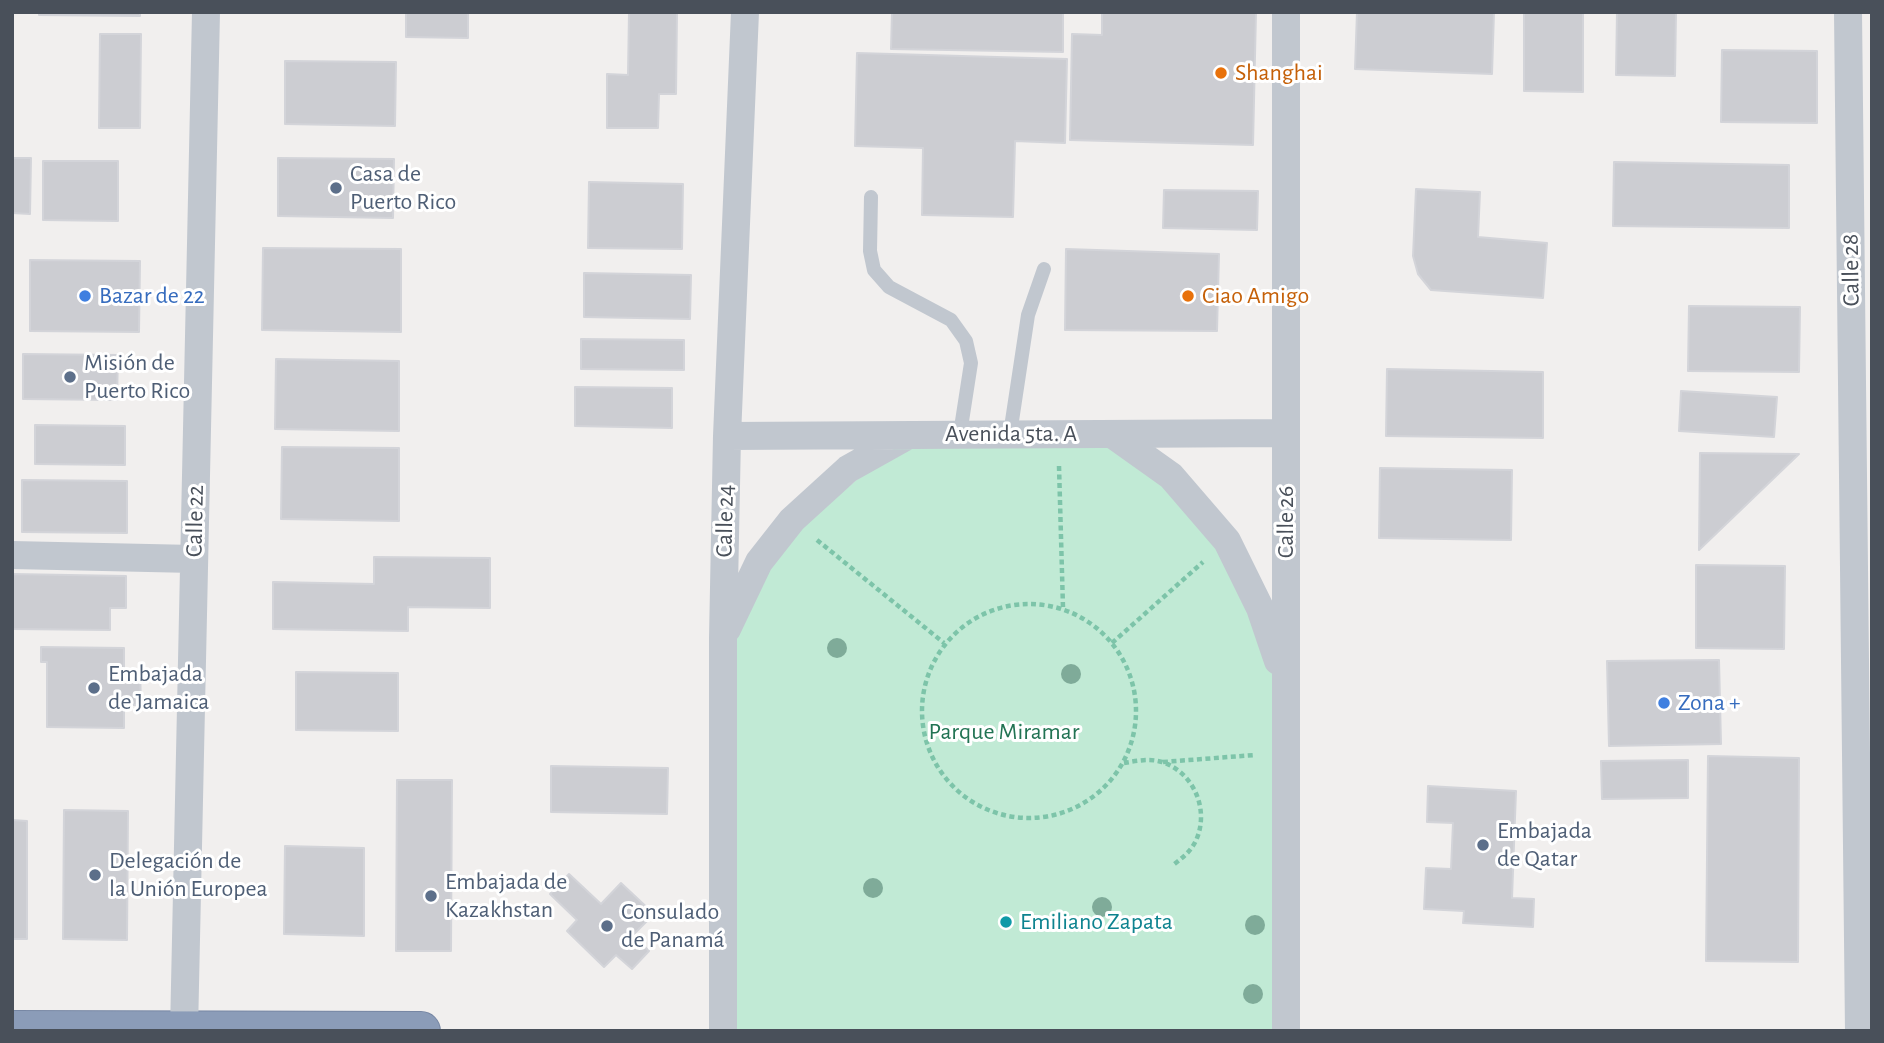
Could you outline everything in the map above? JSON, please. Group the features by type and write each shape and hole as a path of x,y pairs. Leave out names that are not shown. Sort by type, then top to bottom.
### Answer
{"highway":[{"path":"12,1030 421,1031"}],"street":[{"name":"Calle 22","path":"184,1031 206,12"},
{"name":"Calle 24","path":"723,1031 723,638 727,436 745,12"},
{"name":"Calle 26","path":"1286,12 1286,1031"},
{"name":"Calle 28","path":"1848,12 1859,1031"},
{"name":"Avenida 5ta. A","path":"727,436 1286,433"},
{"name":"Avenida 5ta. A","path":"1112,434 1171,476 1227,541 1260,608 1286,683"},
{"name":"Avenida 5ta. A","path":"723,638 759,562 792,520 848,469 910,435"},
{"path":"12,555 194,559"}],"lane":[{"path":"871,197 870,251 874,270 889,287 951,320 966,341 971,363 960,434"},
{"path":"1010,434 1028,315 1044,269"}],"path":[{"path":"1058,434 1063,608"},
{"path":"792,520 944,643"},
{"path":"1112,643 1227,541"},
{"path":"1030,603 1063,608 1090,622 1112,643 1129,670 1136,701 1135,733 1124,763 1102,791 1072,810 1037,818 1002,815 969,800 943,776 926,745 920,709 927,674 944,643 968,621 998,607 1030,603"},
{"path":"1124,763 1143,759 1162,762 1286,753"},
{"path":"1162,762 1180,771 1193,786 1200,804 1201,822 1197,840 1187,855 1172,866"}],"green space":[{"name":"Parque Miramar","path":"1112,434 1227,541 1286,683 1286,1031 723,1031 723,638 759,562 910,435"}],"building":[{"path":"39,12 140,12 140,16 39,15"},
{"path":"406,12 468,12 468,38 406,37"},
{"path":"629,12 677,12 676,94 659,94 658,128 607,128 607,74 628,75"},
{"path":"892,12 1063,12 1063,52 891,49"},
{"path":"1102,12 1256,12 1253,145 1070,140 1072,34 1102,35"},
{"path":"1357,12 1494,12 1492,74 1355,69"},
{"path":"1524,12 1583,12 1583,92 1524,91"},
{"path":"1617,12 1676,12 1675,76 1616,75"},
{"path":"100,34 141,34 140,128 99,128"},
{"path":"1722,50 1817,51 1817,123 1721,122"},
{"path":"857,53 1067,59 1065,143 1015,141 1013,217 922,215 923,148 855,146"},
{"path":"285,61 396,62 395,126 285,124"},
{"path":"12,158 31,158 30,214 12,213"},
{"name":"Casa de Puerto Rico","path":"278,158 394,159 393,218 278,216"},
{"path":"43,161 118,161 118,221 43,220"},
{"path":"1614,162 1789,165 1789,228 1613,226"},
{"path":"589,182 683,184 682,249 588,248"},
{"path":"1416,189 1480,192 1478,237 1547,243 1543,298 1431,290 1418,274 1413,256"},
{"path":"1164,190 1258,191 1257,230 1163,228"},
{"path":"263,248 401,249 401,332 262,330"},
{"path":"1066,249 1219,254 1217,331 1065,330"},
{"name":"Bazar de 22","path":"30,260 140,261 139,332 30,331"},
{"path":"584,273 691,275 690,319 584,317"},
{"path":"1689,306 1800,307 1799,372 1688,371"},
{"path":"581,339 684,340 684,370 581,369"},
{"name":"Misión de Puerto Rico","path":"23,354 118,355 117,400 23,399"},
{"path":"276,359 399,361 399,431 275,429"},
{"path":"1387,369 1543,372 1543,438 1386,436"},
{"path":"575,387 672,388 672,428 575,426"},
{"path":"1681,391 1777,397 1774,437 1679,431"},
{"path":"35,425 125,426 125,465 35,464"},
{"path":"282,447 399,448 399,521 281,519"},
{"path":"1700,453 1799,454 1699,550"},
{"path":"1380,468 1512,470 1511,540 1379,538"},
{"path":"22,480 127,481 127,533 22,532"},
{"path":"374,557 490,558 490,608 408,607 408,631 273,629 273,582 374,584"},
{"path":"1696,565 1785,566 1784,649 1696,648"},
{"path":"12,574 126,576 126,608 110,608 110,630 12,629"},
{"name":"Embajada de Jamaica","path":"41,647 124,648 124,671 140,670 141,705 124,705 124,728 47,727 47,662 41,662"},
{"name":"Zona +","path":"1719,660 1721,744 1609,746 1607,661"},
{"path":"296,672 398,673 398,731 296,730"},
{"path":"1708,756 1799,758 1798,962 1706,961"},
{"path":"1688,760 1688,798 1602,799 1601,761"},
{"path":"551,766 668,768 667,814 551,812"},
{"path":"397,780 452,780 451,951 396,951"},
{"name":"Embajada de Qatar","path":"1428,786 1516,791 1512,898 1534,899 1533,927 1463,923 1464,911 1424,909 1426,868 1451,869 1453,823 1427,822"},
{"name":"Delegación de la Unión Europea","path":"64,810 128,811 127,940 63,939"},
{"path":"12,820 27,821 27,939 12,939"},
{"path":"285,846 364,848 364,936 284,934"},
{"name":"Consulado de Panamá","path":"569,874 601,904 621,883 654,914 633,935 649,951 632,969 616,955 604,967 567,931 577,920 550,894"}],"place":[{"name":"Shanghai","path":"1221,73"},
{"name":"Casa de Puerto Rico","path":"336,188"},
{"name":"Bazar de 22","path":"85,296"},
{"name":"Ciao Amigo","path":"1188,296"},
{"name":"Misión de Puerto Rico","path":"70,377"},
{"name":"Embajada de Jamaica","path":"94,688"},
{"name":"Zona +","path":"1664,703"},
{"name":"Embajada de Qatar","path":"1483,845"},
{"name":"Delegación de la Unión Europea","path":"95,875"},
{"name":"Embajada de Kazakhstan","path":"431,896"},
{"name":"Emiliano Zapata","path":"1006,922"},
{"name":"Consulado de Panamá","path":"607,926"}]}
